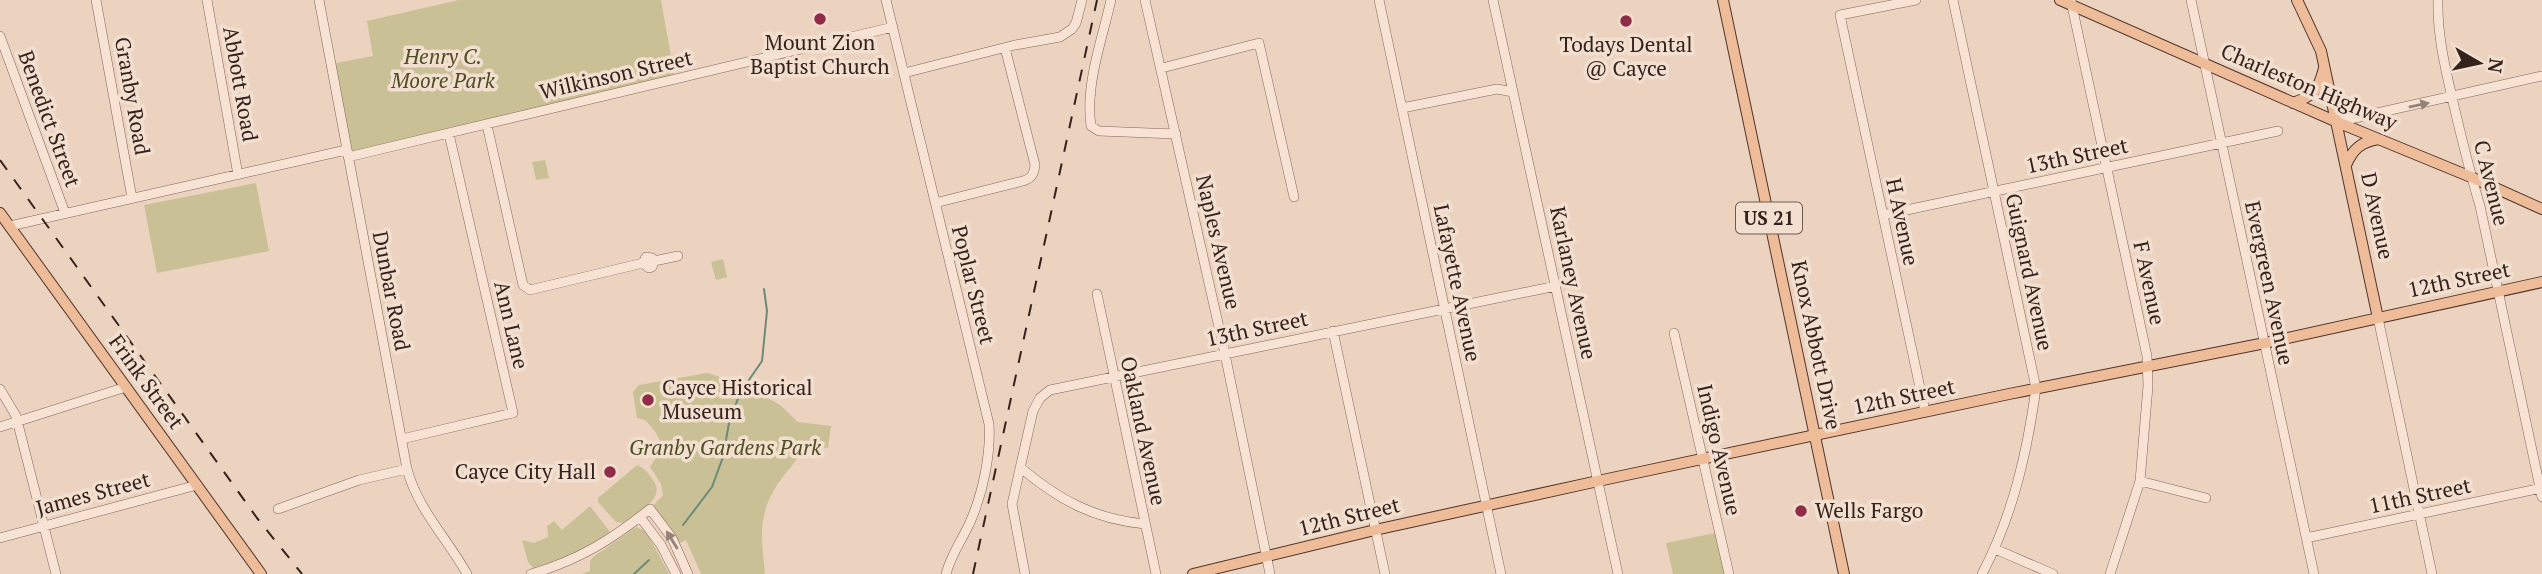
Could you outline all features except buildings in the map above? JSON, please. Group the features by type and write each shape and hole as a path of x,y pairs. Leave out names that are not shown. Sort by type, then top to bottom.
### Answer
{"main road":[{"name":"Knox Abbott Drive","path":"1723,0 1844,574"},
{"name":"D Avenue","path":"2297,0 2314,32 2325,65 2378,317"},
{"name":"Charleston Highway","path":"2067,2 2293,103 2542,209"},
{"path":"2293,103 2311,96 2320,84 2325,65"},
{"path":"2346,165 2359,145 2378,139"},
{"name":"Frink Street","path":"4,219 261,574"},
{"name":"12th Street","path":"1193,574 1486,505 1925,411 2264,343 2542,282"}],"street":[{"name":"Granby Road","path":"96,0 132,198"},
{"name":"Abbott Road","path":"207,0 238,175"},
{"name":"Dunbar Road","path":"319,0 407,469 429,519 467,574"},
{"name":"Poplar Street","path":"886,0 989,432 977,502 946,574"},
{"path":"904,73 1037,40 1053,39 1066,33 1076,23 1082,0"},
{"path":"1111,0 1092,83 1088,109 1091,126 1100,131 1176,134"},
{"name":"Naples Avenue","path":"1145,0 1225,354 1270,574"},
{"name":"Lafayette Avenue","path":"1379,0 1501,574"},
{"name":"Karlaney Avenue","path":"1493,0 1618,574"},
{"name":"H Avenue","path":"1916,0 1840,15 1925,411"},
{"name":"Guignard Avenue","path":"1953,0 2036,388"},
{"name":"Evergreen Avenue","path":"2192,0 2314,574"},
{"name":"C Avenue","path":"2438,0 2438,24 2452,98 2480,206 2541,491"},
{"name":"F Avenue","path":"2067,2 2107,167 2148,367 2140,481 2110,574"},
{"name":"Wilkinson Street","path":"4,219 65,213 238,175 449,134 893,27"},
{"name":"Benedict Street","path":"0,36 65,213"},
{"path":"1162,68 1259,43 1294,197"},
{"path":"935,203 1030,179 1034,173 1035,165 1005,48"},
{"path":"2337,122 2542,76"},
{"path":"1402,108 1497,89 1513,92"},
{"path":"487,125 523,285 530,290 643,263 649,268 654,261 678,256"},
{"name":"13th Street","path":"1883,215 2278,131"},
{"name":"Ann Lane","path":"401,439 513,413 449,134"},
{"name":"13th Street","path":"1025,574 1012,512 1033,411 1045,393 1057,387 1556,286"},
{"name":"Oakland Avenue","path":"1097,294 1156,574"},
{"name":"D Avenue","path":"2378,317 2432,574"},
{"path":"1333,331 1385,574"},
{"name":"Indigo Avenue","path":"1674,333 1729,574"},
{"path":"0,427 126,387"},
{"path":"1983,574 2011,508 2023,466 2036,388"},
{"path":"0,389 18,422 56,574"},
{"path":"1021,468 1044,487 1082,509 1109,519 1145,524"},
{"path":"278,509 359,480 407,469"},
{"path":"2140,481 2206,498"},
{"name":"James Street","path":"0,538 197,485"},
{"name":"11th Street","path":"2306,538 2541,491"},
{"path":"531,574 596,549 650,509 672,538 688,574"},
{"path":"640,517 661,545 676,574"},
{"path":"1995,549 2053,574"}],"green space":[{"name":"Henry C. Moore Park","path":"459,0 661,0 675,79 348,157 331,64 373,56 367,21"},
{"path":"545,160 549,178 536,180 532,162"},
{"path":"256,183 269,251 157,273 144,205"},
{"path":"723,259 727,277 716,280 711,262"},
{"name":"Granby Gardens Park","path":"707,373 740,383 780,405 798,422 831,426 828,448 804,445 768,502 762,535 765,574 701,574 686,540 676,545 650,509 663,495 661,484 650,467 658,453 660,442 645,420 637,418 633,392 639,385"},
{"path":"637,465 653,480 656,493 642,510 623,523 616,522 598,502 598,498"},
{"path":"590,506 610,532 607,536 578,554 533,568 528,562 522,540 534,543 548,537 547,526 554,521 562,530"},
{"path":"636,527 646,531 669,574 582,574 590,571 593,557"},
{"path":"1720,532 1729,574 1673,574 1666,543"}],"waterway":[{"path":"683,525 712,487 740,393 762,361 767,311 764,289"},
{"path":"634,574 649,560"}],"railway":[{"path":"973,574 1097,0"},
{"path":"0,160 257,518 302,574"}],"place":[{"name":"Mount Zion Baptist Church","path":"820,19"},
{"name":"Todays Dental @ Cayce","path":"1626,21"},
{"name":"Cayce Historical Museum","path":"648,400"},
{"name":"Cayce City Hall","path":"610,472"},
{"name":"Wells Fargo","path":"1801,511"}]}
